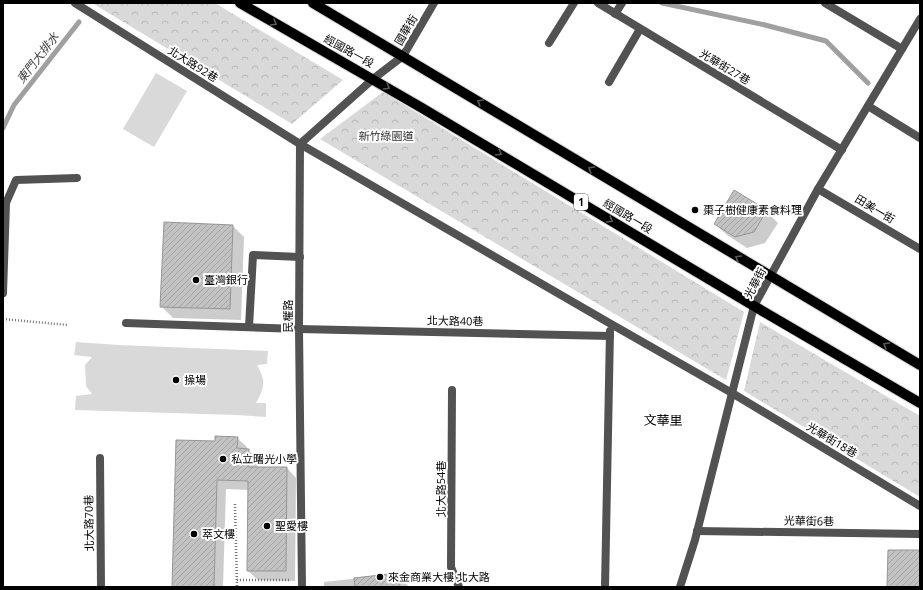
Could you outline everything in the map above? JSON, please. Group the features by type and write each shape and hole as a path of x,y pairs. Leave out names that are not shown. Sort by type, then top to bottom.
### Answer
{"main road":[{"name":"經國路一段","path":"240,3 373,79 920,403"},
{"name":"經國路一段","path":"313,3 770,277 920,365"}],"street":[{"name":"北大路92巷","path":"75,3 300,144 611,324"},
{"name":"國華街","path":"373,79 403,56 434,3"},
{"path":"549,43 574,3"},
{"name":"光華街27巷","path":"598,3 842,150"},
{"path":"615,14 622,3"},
{"path":"826,3 902,49"},
{"name":"光華街","path":"680,587 697,531 754,306 818,189 919,22"},
{"path":"609,82 640,29"},
{"path":"300,144 373,79"},
{"path":"868,106 920,138"},
{"name":"民權路","path":"300,144 299,329 302,583"},
{"path":"3,293 6,204 16,180 77,178"},
{"name":"田美一街","path":"818,189 920,249"},
{"path":"249,327 253,255 300,257"},
{"name":"北大路40巷","path":"126,323 299,329 610,336"},
{"path":"605,587 611,324"},
{"name":"光華街18巷","path":"611,324 732,393 920,506"},
{"name":"北大路54巷","path":"452,390 452,567 459,587"},
{"name":"北大路70巷","path":"100,458 101,587"},
{"name":"光華街6巷","path":"697,531 920,534"}],"path":[{"path":"3,319 68,325"},
{"path":"235,504 237,587"},
{"path":"237,580 302,583"}],"green space":[{"path":"92,3 215,3 343,80 292,124"},
{"path":"156,73 187,91 154,147 123,129"},
{"name":"新竹綠園道","path":"383,92 744,312 726,380 320,139"},
{"path":"760,322 920,416 920,497 744,391"},
{"path":"76,342 268,351 267,364 257,365 262,375 263,388 256,403 266,403 266,417 75,410 76,396 92,394 86,386 85,365 92,357 74,355"}],"building":[{"path":"734,190 767,210 754,232 735,237 714,224"},
{"name":"臺灣銀行","path":"164,222 233,225 230,309 160,307"},
{"name":"萃文樓","path":"215,436 238,437 237,448 249,449 248,467 287,467 286,571 247,571 248,481 217,480 214,587 172,587 176,440 215,441"},
{"path":"888,550 920,550 920,587 887,587"},
{"name":"來金商業大樓 北大路","path":"398,573 400,587 355,587 354,578"}],"waterway":[{"path":"662,3 765,25 826,41 868,83"},
{"name":"東門大排水","path":"3,128 14,105 79,22"}],"place":[{"name":"棗子樹健康素食料理","path":"695,210"},
{"name":"臺灣銀行","path":"196,280"},
{"name":"操場","path":"176,380"},
{"name":"私立曙光小學","path":"223,459"},
{"name":"聖愛樓","path":"267,526"},
{"name":"萃文樓","path":"194,534"},
{"name":"來金商業大樓 北大路","path":"380,577"}],"district":[{"name":"文華里","path":"663,420"}]}
